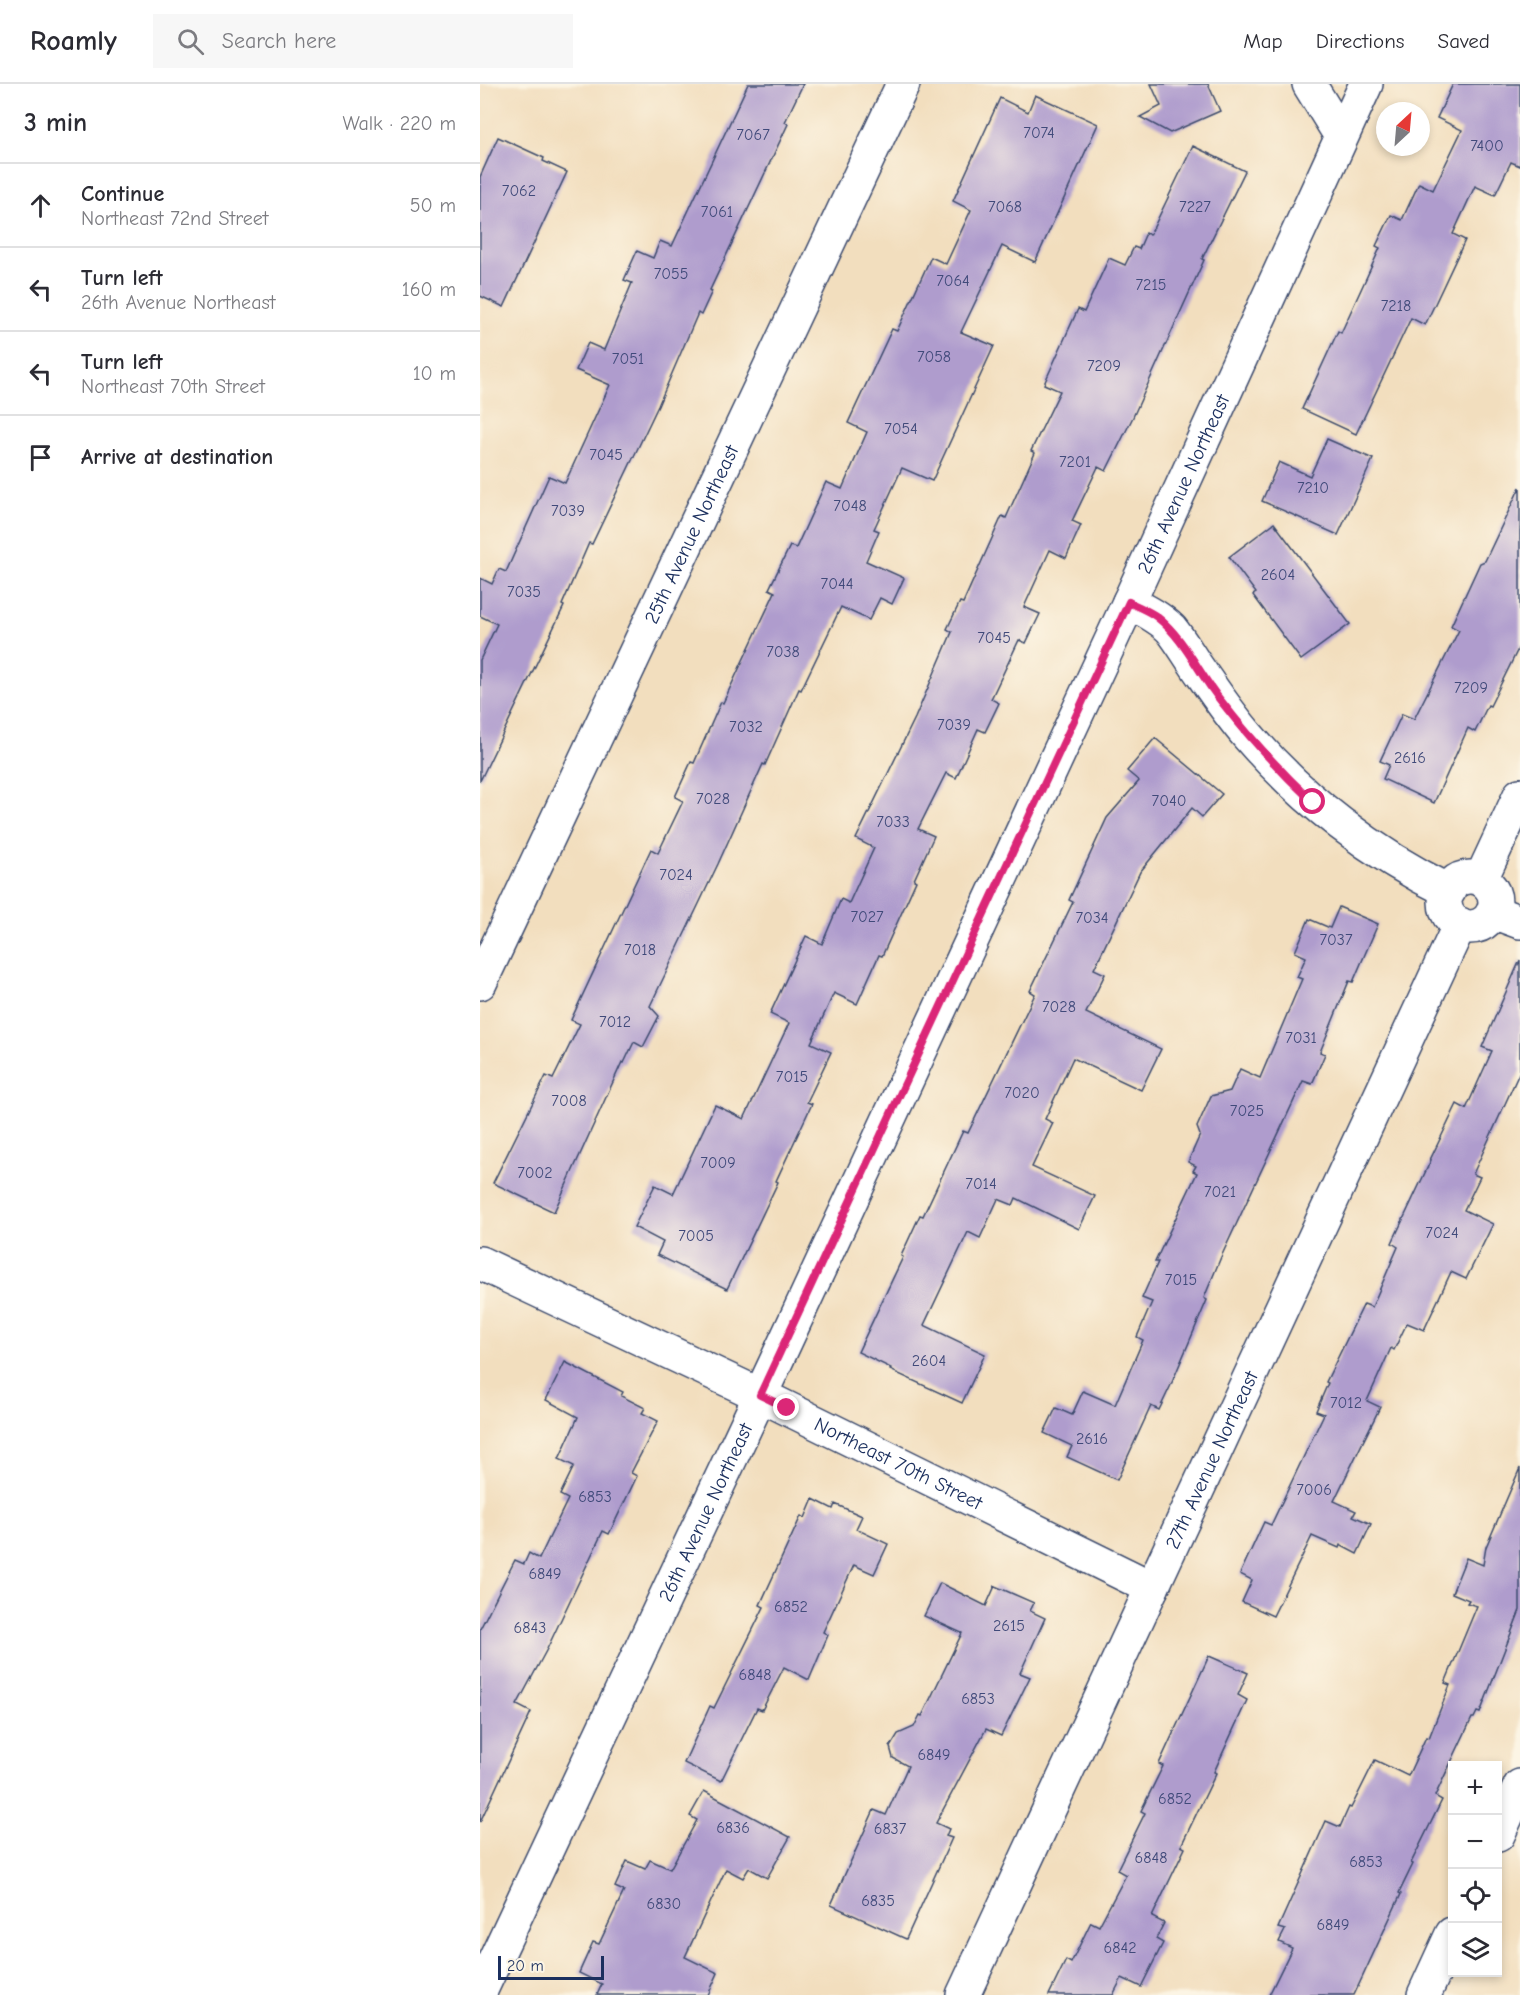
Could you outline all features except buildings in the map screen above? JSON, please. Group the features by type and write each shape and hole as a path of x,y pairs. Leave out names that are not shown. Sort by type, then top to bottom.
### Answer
{"street":[{"name":"25th Avenue Northeast","path":"480,983 903,84"},
{"path":"1309,84 1341,136"},
{"name":"26th Avenue Northeast","path":"480,1992 1129,602 1366,84"},
{"path":"1129,602 1155,616 1170,629 1248,736 1313,802 1356,835 1401,865 1449,891"},
{"path":"1481,879 1520,795"},
{"path":"1464,878 1481,879 1488,884 1506,917 1470,927 1455,922 1446,909 1449,891 1457,881 1464,878"},
{"name":"27th Avenue Northeast","path":"963,1995 1460,924"},
{"name":"Northeast 70th Street","path":"480,1263 760,1395 1152,1588"},
{"path":"1502,1824 1520,1786"},
{"path":"1424,1995 1448,1943"}],"route":[{"path":"787,1408 760,1395 1129,602 1155,616 1170,629 1248,736 1313,802"}]}
